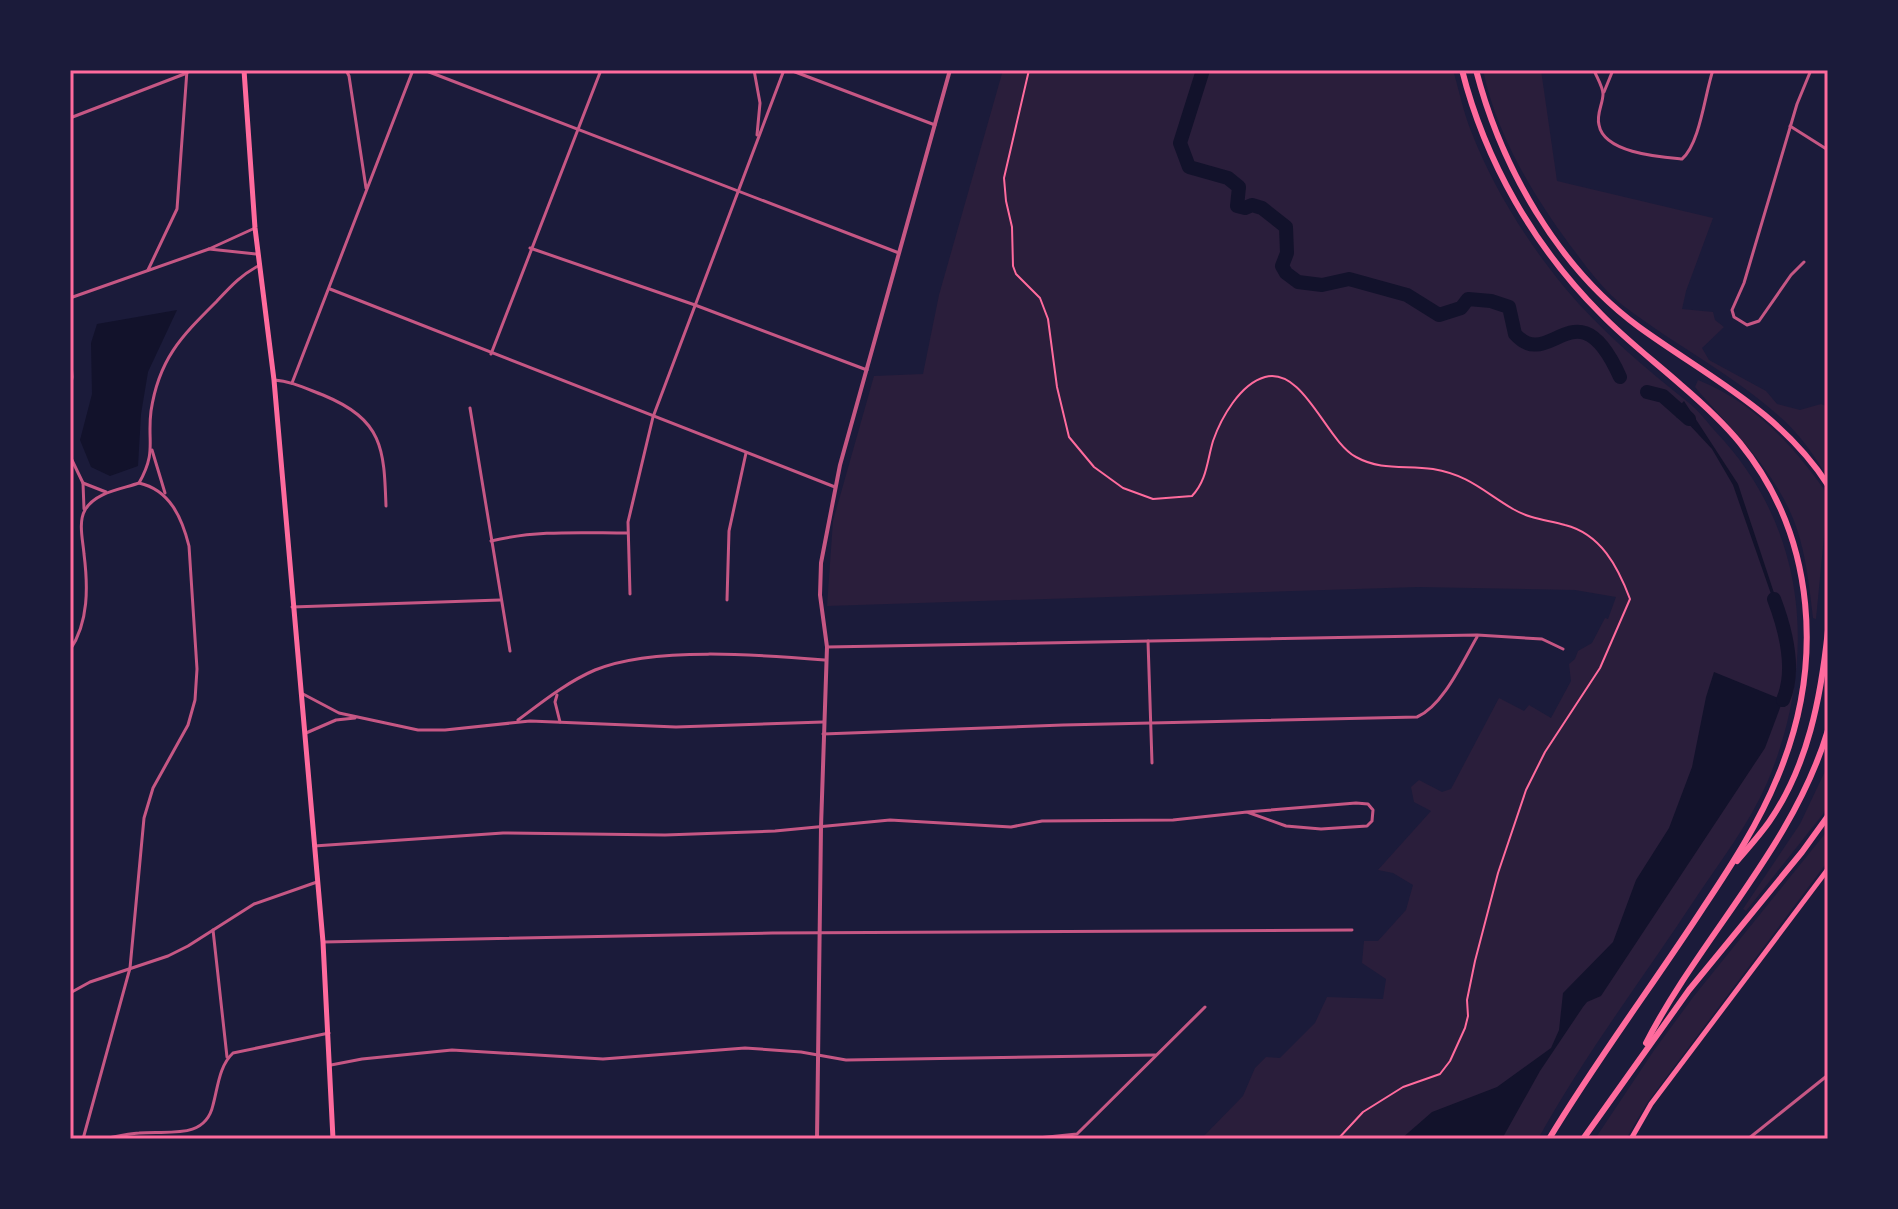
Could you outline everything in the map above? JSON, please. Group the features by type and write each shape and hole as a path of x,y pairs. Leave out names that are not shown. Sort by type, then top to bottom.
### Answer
{"highway":[{"path":"1462,70 1477,121 1491,154 1542,243 1598,311 1709,410 1740,443 1772,492 1794,546 1807,618 1806,662 1800,706 1772,790 1720,882 1549,1139"},
{"path":"1476,70 1492,123 1517,178 1548,229 1583,275 1638,327 1761,410 1803,451 1828,485"},
{"path":"1720,882 1769,822 1796,770 1816,711 1828,630"},
{"path":"1637,1060 1667,1001 1788,821 1814,770 1828,730"},
{"path":"1583,1139 1697,979 1828,816"}],"main road":[{"path":"244,70 255,228 274,380 323,942 333,1139"},
{"path":"1631,1139 1642,1117 1669,1079 1828,869"}],"street":[{"path":"346,70 366,188"},
{"path":"292,383 413,70"},
{"path":"424,70 899,253"},
{"path":"491,354 601,70"},
{"path":"753,150 760,103 754,70"},
{"path":"630,594 628,533 636,482 653,417 784,70"},
{"path":"790,70 935,125"},
{"path":"817,1139 823,722 827,647 820,595 821,563 835,487 950,70"},
{"path":"1594,70 1603,94"},
{"path":"1613,70 1598,111 1598,125 1605,137 1619,147 1682,159 1689,153 1713,70"},
{"path":"1804,262 1791,275 1759,321 1747,325 1734,317 1732,310 1744,283 1790,126 1811,70"},
{"path":"70,118 187,72 177,209 148,270"},
{"path":"1790,126 1828,150"},
{"path":"70,298 209,249 255,228"},
{"path":"530,248 695,305 867,370"},
{"path":"209,249 259,254"},
{"path":"166,496 152,450 150,422 156,387 174,347 196,320 244,273 260,265"},
{"path":"330,289 835,487"},
{"path":"70,347 70,391"},
{"path":"274,380 292,383 341,402 369,425 384,459 386,506"},
{"path":"470,408 510,651"},
{"path":"139,483 149,465 152,450"},
{"path":"727,600 729,531 746,453"},
{"path":"70,456 83,483 82,524 87,594 81,628 70,650"},
{"path":"83,483 107,492"},
{"path":"83,1139 130,968 144,818 153,788 188,725 197,682 189,546 179,516 166,496 158,489 139,483 107,492 84,511"},
{"path":"491,541 529,534 628,533"},
{"path":"292,607 501,599"},
{"path":"827,647 1477,635 1542,639 1563,649"},
{"path":"823,734 1417,717 1427,713 1436,703 1477,635"},
{"path":"1148,641 1152,763"},
{"path":"515,723 595,670 630,660 686,655 826,660"},
{"path":"301,692 355,718 418,730 560,722 676,727 823,722"},
{"path":"557,693 555,702 560,722"},
{"path":"304,734 336,720 355,718"},
{"path":"314,846 503,833 665,835 775,831 890,820 1011,827 1042,821 1173,820 1247,812 1356,803 1368,804 1373,810 1372,821 1367,826 1335,829 1286,826 1247,812"},
{"path":"70,993 90,982 168,956 254,904 317,882"},
{"path":"102,1139 141,1132 183,1132 195,1129 209,1119 227,1058 213,930"},
{"path":"323,942 1352,930"},
{"path":"1070,1139 1205,1007"},
{"path":"227,1058 238,1051 329,1033"},
{"path":"331,1065 452,1050 603,1059 745,1048 846,1060 1155,1055"},
{"path":"1748,1139 1828,1075"},
{"path":"1028,1139 1077,1134"}],"path":[{"path":"1029,70 1004,178 1012,227 1013,266 1016,274 1040,298 1048,319 1057,387 1071,443 1103,475 1123,488 1153,499 1192,496 1203,480 1214,438 1229,409 1248,388 1264,377 1274,376 1296,385 1346,451 1370,464 1434,470 1467,478 1529,517 1583,531 1610,556 1630,599 1600,668 1545,752 1526,790 1498,873 1475,961 1465,1028 1450,1061 1440,1074 1403,1087 1381,1100 1349,1125 1338,1139"}],"shaded area":[{"path":"1003,70 1453,70 1480,152 1500,193 1537,252 1594,319 1700,413 1746,469 1770,510 1786,554 1795,598 1798,644 1794,691 1767,783 1735,841 1595,1046 1538,1139 1201,1139 1243,1096 1255,1068 1266,1057 1280,1058 1315,1023 1327,997 1383,999 1386,979 1362,963 1364,941 1378,941 1406,910 1413,885 1393,873 1378,870 1431,811 1414,802 1411,787 1419,780 1442,792 1451,789 1499,698 1524,711 1529,705 1551,718 1571,681 1569,664 1578,651 1592,643 1605,618 1608,619 1616,597 1575,590 1418,587 827,606 833,521 874,376 923,374 939,295"},
{"path":"1483,70 1541,70 1557,181 1713,218 1682,309 1713,312 1715,320 1724,327 1702,348 1709,360 1766,391 1777,404 1800,410 1821,404 1828,407 1828,478 1806,445 1779,416 1625,307 1599,282 1546,211 1519,166 1489,95"},
{"path":"177,310 148,372 141,414 138,466 110,476 91,467 80,440 92,394 91,343 97,324"},
{"path":"1698,380 1737,400 1772,428 1802,460 1828,495 1816,619 1813,618 1800,539 1782,496 1756,457 1695,387"},
{"path":"1684,401 1738,484 1781,614 1778,614 1733,485 1712,449 1683,418 1677,418 1673,412"},
{"path":"1714,672 1783,700 1765,748 1601,996 1583,1007 1540,1071 1502,1139 1401,1139 1432,1112 1497,1087 1551,1048 1559,1030 1563,993 1613,942 1636,880 1669,828 1692,767"},
{"path":"1828,765 1828,803 1823,814 1746,911 1743,909 1800,824"},
{"path":"1828,830 1828,861 1647,1103 1626,1139 1595,1139 1694,996"}],"waterway":[{"path":"1203,70 1180,143 1189,167 1228,178 1239,187 1237,206 1262,208 1286,227 1287,253 1282,266 1298,282 1322,285 1349,279 1407,295 1439,315 1461,308 1468,299 1491,301 1509,307 1515,334 1528,343 1540,344 1577,332 1590,335 1605,349 1620,377"},
{"path":"1647,392 1663,396 1689,419"},
{"path":"1774,599 1789,663 1783,700"}]}
